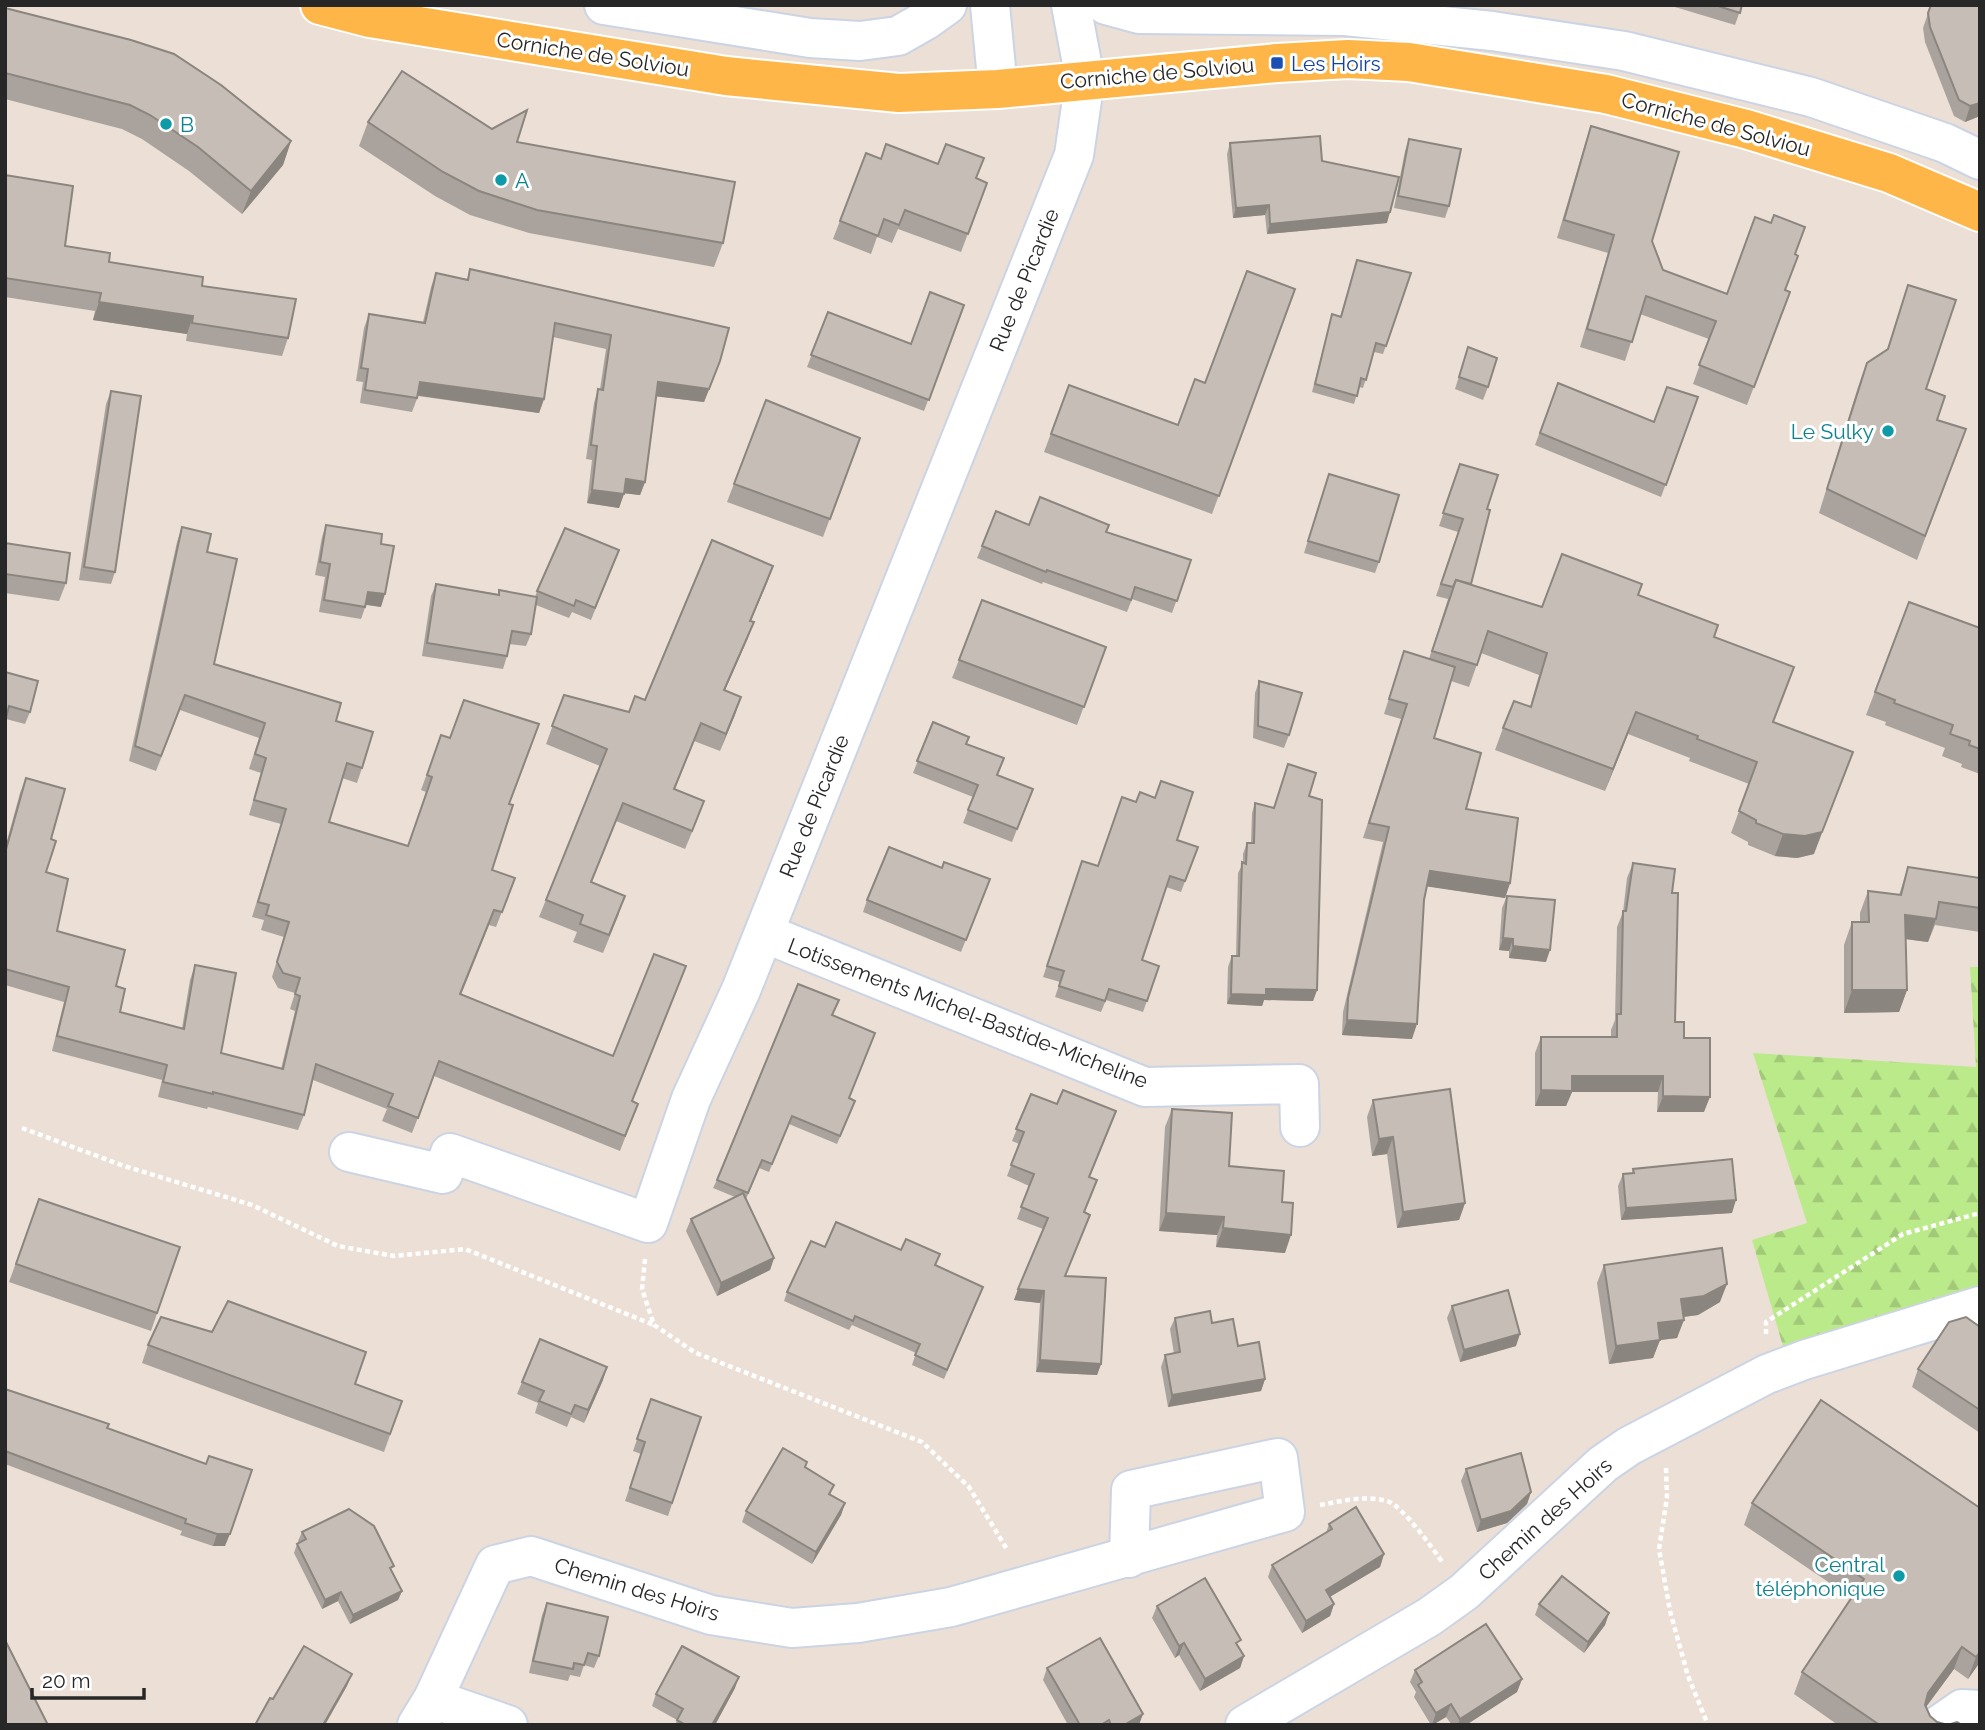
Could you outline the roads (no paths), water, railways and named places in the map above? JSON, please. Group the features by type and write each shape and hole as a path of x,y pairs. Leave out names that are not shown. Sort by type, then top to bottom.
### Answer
{"main road":[{"name":"Corniche de Solviou","path":"338,8 726,76 899,93 999,89 1277,62 1348,59 1409,62 1606,94 1746,129 1889,173 1980,212"}],"street":[{"path":"604,5 810,38 860,41 898,36 947,5"},
{"path":"990,5 999,89"},
{"name":"Rue de Picardie","path":"349,1152 443,1174 450,1153 648,1223 691,1099 741,990 1074,155 1085,79 1071,5"},
{"path":"1106,5 1139,14 1345,16 1492,31 1624,51 1811,97 1945,143 1980,160"},
{"name":"Lotissements Michel-Bastide-Micheline","path":"764,933 1145,1087 1299,1084 1300,1127"},
{"name":"Chemin des Hoirs","path":"1245,1725 1429,1617 1464,1592 1603,1464 1629,1446 1767,1374 1980,1306"},
{"name":"Chemin des Hoirs","path":"508,1725 425,1712 495,1565 531,1556 711,1615 792,1628 858,1623 938,1609 1028,1586 1129,1558 1285,1512 1278,1458 1131,1490 1129,1558"},
{"path":"1939,1725 1962,1709 1980,1710"}],"place":[{"name":"Les Hoirs","path":"1277,63"},
{"name":"B","path":"166,124"},
{"name":"A","path":"501,180"},
{"name":"Le Sulky","path":"1888,431"},
{"name":"Central téléphonique","path":"1899,1576"}]}
